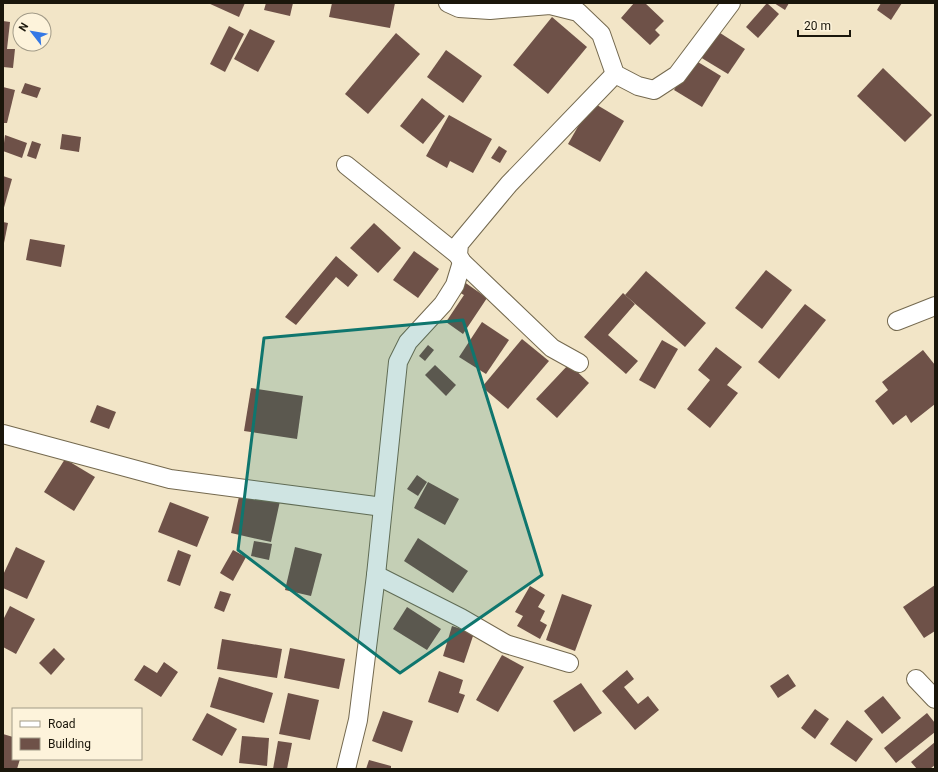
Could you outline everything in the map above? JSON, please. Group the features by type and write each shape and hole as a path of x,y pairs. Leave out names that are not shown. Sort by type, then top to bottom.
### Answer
{"street":[{"path":"448,3 459,8 490,10 550,5 578,12 601,34 615,74 638,86 654,90 677,75 730,3"},
{"path":"346,769 358,720 376,575 398,362 408,342 443,304 455,285 460,259 459,244 509,184 615,74"},
{"path":"346,165 460,259 552,348 578,363"},
{"path":"897,321 935,306"},
{"path":"3,434 170,479 383,507"},
{"path":"376,575 461,618 506,644 569,662"},
{"path":"916,679 935,699"}],"highlighted area":[{"path":"463,320 542,575 400,673 238,550 264,338"}],"building":[{"path":"208,3 245,3 239,17"},
{"path":"266,3 293,3 290,16 264,10"},
{"path":"332,3 395,3 390,28 329,17"},
{"path":"634,3 645,3 664,21 655,30 660,35 650,45 621,18"},
{"path":"767,3 779,14 758,38 746,27"},
{"path":"774,3 789,3 785,10"},
{"path":"881,3 902,3 891,20 877,10"},
{"path":"552,17 587,47 548,94 513,65"},
{"path":"3,21 10,22 7,49 12,49 12,52 15,52 13,68 3,67"},
{"path":"229,26 244,34 225,72 210,64"},
{"path":"250,29 275,41 258,72 234,59"},
{"path":"717,31 745,49 728,74 700,57"},
{"path":"396,33 420,54 368,114 345,94"},
{"path":"446,50 482,76 463,103 427,77"},
{"path":"693,59 721,76 702,107 674,90"},
{"path":"883,68 932,115 905,142 857,96"},
{"path":"25,83 41,88 37,98 21,93"},
{"path":"3,87 15,90 7,123 3,123"},
{"path":"422,98 445,116 423,144 400,126"},
{"path":"592,102 624,121 600,162 568,144"},
{"path":"449,115 492,139 473,173 450,161 447,168 426,156"},
{"path":"62,134 81,137 79,152 60,149"},
{"path":"5,135 27,143 22,158 3,151"},
{"path":"32,141 41,144 36,159 27,156"},
{"path":"499,146 507,151 500,163 491,158"},
{"path":"3,176 12,179 3,211"},
{"path":"3,222 8,223 4,243 3,243"},
{"path":"374,223 401,248 378,273 350,248"},
{"path":"30,239 65,245 61,267 26,260"},
{"path":"414,251 439,269 418,298 393,280"},
{"path":"336,256 358,275 348,287 336,277 296,325 285,317"},
{"path":"766,270 792,290 762,329 735,308"},
{"path":"646,271 706,323 685,347 625,295"},
{"path":"460,279 487,298 463,334 446,322 464,295 453,289"},
{"path":"623,293 635,304 608,335 638,361 626,374 584,337"},
{"path":"805,304 826,320 779,379 758,362"},
{"path":"482,322 509,340 486,374 459,357"},
{"path":"522,339 549,361 508,409 482,387"},
{"path":"662,340 678,349 655,389 639,380"},
{"path":"428,345 434,350 425,361 419,356"},
{"path":"716,347 742,367 727,385 738,393 710,428 687,409 710,380 698,370"},
{"path":"923,350 935,365 935,404 911,423 906,415 893,425 875,401 888,390 882,382"},
{"path":"569,364 589,383 557,418 536,399"},
{"path":"435,365 456,385 446,396 425,375"},
{"path":"251,388 303,396 297,439 244,431"},
{"path":"97,405 116,412 109,429 90,422"},
{"path":"65,459 95,477 74,511 44,492"},
{"path":"417,475 427,482 418,496 407,489"},
{"path":"428,482 459,499 445,525 414,508"},
{"path":"240,492 280,501 271,542 231,533"},
{"path":"170,502 209,517 197,547 158,532"},
{"path":"418,538 468,571 453,593 404,561"},
{"path":"254,541 272,544 269,560 251,556"},
{"path":"16,547 45,561 27,599 3,588 3,575"},
{"path":"295,547 322,554 311,596 285,590"},
{"path":"178,550 191,555 180,586 167,581"},
{"path":"233,550 246,557 233,581 220,573"},
{"path":"935,585 935,631 924,638 903,607"},
{"path":"530,586 545,595 538,607 545,611 540,621 547,625 540,639 517,626 523,616 515,612"},
{"path":"220,591 231,594 224,612 214,608"},
{"path":"562,594 592,605 575,651 546,640"},
{"path":"10,606 35,619 16,654 3,647 3,620"},
{"path":"407,607 441,629 427,650 393,629"},
{"path":"452,626 474,633 464,663 443,656"},
{"path":"222,639 282,649 277,678 217,669"},
{"path":"54,648 65,659 51,675 39,663"},
{"path":"290,648 345,659 339,689 284,678"},
{"path":"502,655 524,667 498,712 476,700"},
{"path":"164,662 178,672 161,697 134,680 144,665 157,673"},
{"path":"627,670 634,679 624,687 638,704 648,696 659,710 635,730 602,691"},
{"path":"439,671 463,680 459,693 465,695 458,713 428,702"},
{"path":"788,674 796,686 778,698 770,686"},
{"path":"219,677 273,693 264,723 210,707"},
{"path":"581,683 602,713 574,732 553,701"},
{"path":"288,693 319,700 310,740 279,734"},
{"path":"883,696 901,718 882,734 864,711"},
{"path":"815,709 829,719 815,739 801,728"},
{"path":"383,711 413,721 402,752 372,741"},
{"path":"207,713 237,729 222,756 192,740"},
{"path":"927,713 935,723 935,732 896,763 884,748"},
{"path":"847,720 873,739 856,762 830,744"},
{"path":"3,734 12,737 12,760 20,760 17,769 3,769"},
{"path":"242,736 269,738 267,766 239,763"},
{"path":"278,741 292,743 287,769 273,769"},
{"path":"935,742 935,765 930,769 917,769 911,762"},
{"path":"369,760 391,766 391,769 366,769"}]}
